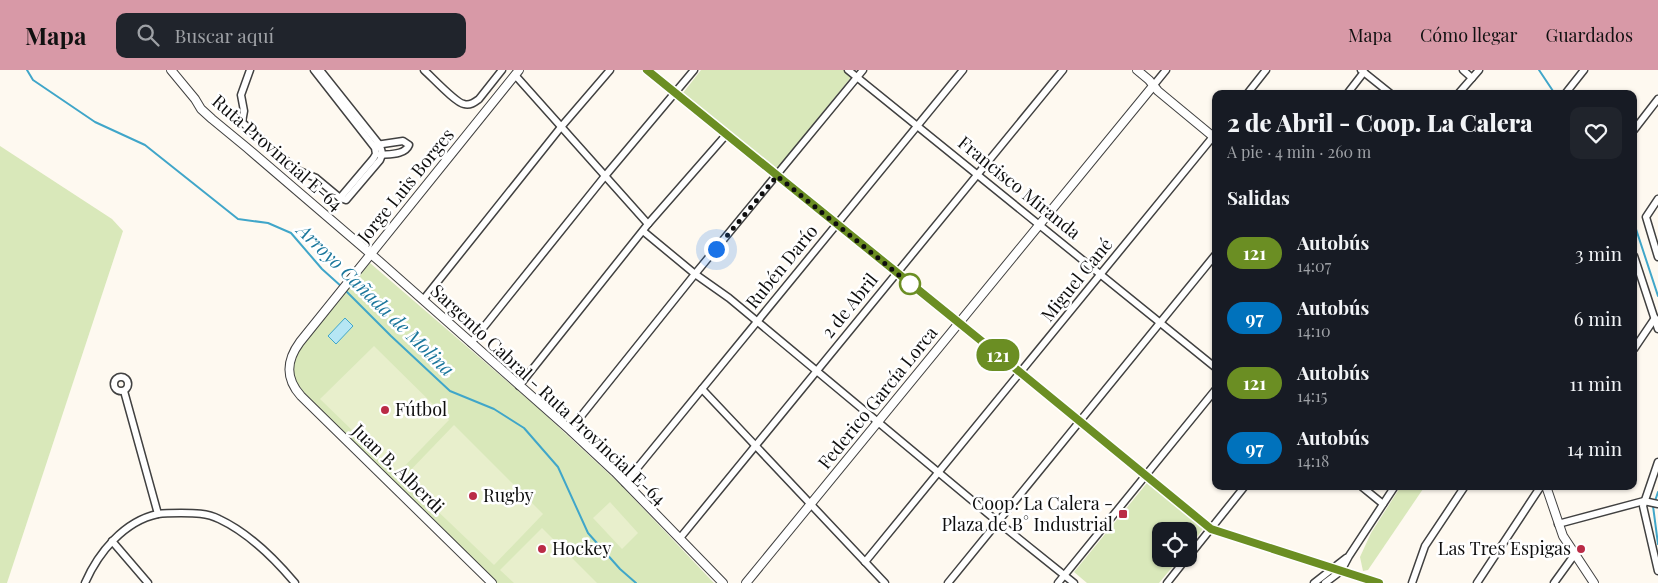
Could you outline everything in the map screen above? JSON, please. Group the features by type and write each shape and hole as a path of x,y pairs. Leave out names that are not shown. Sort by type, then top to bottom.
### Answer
{"street":[{"name":"Ruta Provincial E-64","path":"171,70 193,96 201,109 370,254"},
{"path":"250,70 241,95 244,111 242,122 297,170 320,181 343,199 379,155 404,152 408,145 403,141 376,144"},
{"path":"314,70 376,144"},
{"path":"320,70 376,144 379,155"},
{"path":"424,70 459,102 464,104 472,104 479,99 502,70"},
{"path":"423,300 561,127 610,70"},
{"path":"647,70 1211,529 1379,583"},
{"path":"471,343 605,176 694,70"},
{"name":"Francisco Miranda","path":"848,70 1212,365"},
{"path":"570,430 695,274 863,70"},
{"name":"Rubén Darío","path":"626,482 963,70"},
{"name":"2 de Abril","path":"680,538 1063,70"},
{"path":"1137,70 1153,86 1212,134"},
{"name":"Federico García Lorca","path":"746,583 1166,70"},
{"path":"1250,90 1266,70"},
{"path":"1463,70 1472,78"},
{"path":"1462,90 1479,70"},
{"path":"1568,90 1584,70"},
{"path":"1350,90 1363,71 1386,90"},
{"name":"Jorge Luis Borges","path":"289,373 289,363 293,351 517,72"},
{"path":"517,72 561,127 648,224"},
{"path":"1637,126 1658,99"},
{"path":"520,386 648,224 726,134"},
{"name":"Miguel Cané","path":"866,562 1212,140"},
{"path":"1658,199 1646,217 1658,257"},
{"path":"643,231 695,274 729,298 1074,583"},
{"name":"Sargento Cabral - Ruta Provincial E-64","path":"370,254 570,430 626,482 723,583"},
{"path":"948,583 1212,259"},
{"path":"1637,265 1658,329"},
{"path":"1637,344 1654,318"},
{"name":"Juan B. Alberdi","path":"289,373 295,388 301,396 492,583"},
{"path":"702,389 886,583"},
{"path":"124,391 158,514"},
{"path":"1058,583 1212,394"},
{"path":"1658,462 1644,516 1658,571"},
{"path":"1197,546 1242,490"},
{"path":"1366,490 1383,504"},
{"path":"1325,583 1341,571 1348,556 1392,490"},
{"path":"1412,583 1425,546 1462,490"},
{"path":"1477,583 1538,490"},
{"path":"1547,490 1558,524 1594,583"},
{"path":"1558,524 1647,501 1658,504"},
{"path":"86,583 96,562 112,541 133,525 158,514 193,513 206,514 239,530 261,548 294,583"},
{"path":"112,541 148,583"},
{"path":"1554,583 1575,554"},
{"path":"1314,583 1348,556"},
{"path":"1167,583 1180,567"},
{"path":"1348,583 1351,574"}],"green space":[{"path":"701,70 844,70 852,76 777,169 683,93"},
{"path":"0,146 112,219 123,231 7,583 0,583"},
{"path":"370,263 537,407 620,484 714,583 497,583 303,394 295,380 292,364 297,351"},
{"name":"Fútbol","path":"374,346 449,420 397,474 320,399"},
{"name":"Rugby","path":"454,425 543,514 494,565 403,478"},
{"path":"1147,483 1194,522 1152,522 1152,567 1172,567 1159,583 1087,583 1074,572"},
{"path":"1398,490 1422,490 1368,570 1363,571 1360,557 1371,533"},
{"path":"610,502 638,533 622,549 593,518"},
{"path":"1197,524 1203,529 1197,537"},
{"name":"Hockey","path":"542,528 597,583 514,583 500,570"}],"water":[{"path":"345,318 353,326 336,344 328,336"}],"waterway":[{"name":"Arroyo Cañada de Molina","path":"27,70 33,80 95,122 145,145 238,219 268,223 291,233 322,269 342,287"},
{"path":"1539,70 1552,90"},
{"path":"1637,232 1658,296"},
{"name":"Arroyo Cañada de Molina","path":"345,290 450,391 494,409 524,428 558,467 588,533 620,569 636,583"},
{"path":"1655,501 1658,492"},
{"path":"1653,506 1658,544"}],"bus line":[{"name":"121","path":"647,70 1211,529 1379,583"}],"place":[{"name":"Fútbol","path":"385,410"},
{"name":"Rugby","path":"473,496"},
{"name":"Coop. La Calera - Plaza de B° Industrial","path":"1123,514"},
{"name":"Hockey","path":"542,549"},
{"name":"Las Tres Espigas","path":"1581,549"}],"route":[{"path":"716,249 777,176 910,284"}]}
